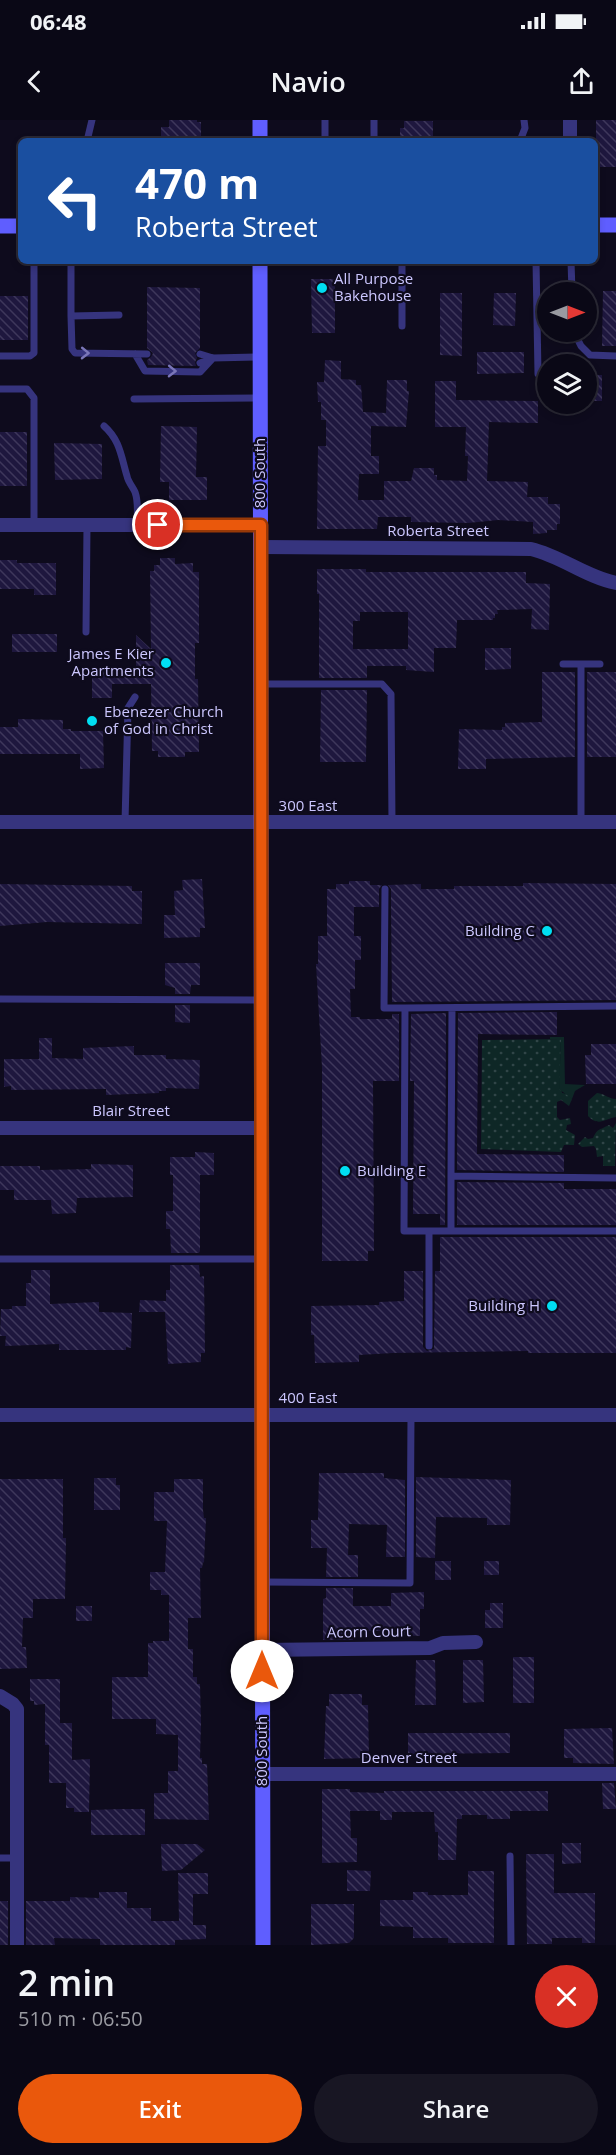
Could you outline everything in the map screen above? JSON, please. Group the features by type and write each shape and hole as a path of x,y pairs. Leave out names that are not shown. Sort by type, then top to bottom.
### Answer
{"main road":[{"path":"260,120 260,138"},
{"path":"598,225 616,225"},
{"path":"0,226 18,226"},
{"name":"800 South","path":"260,264 263,1945"}],"street":[{"path":"570,120 570,138"},
{"path":"0,525 261,525"},
{"name":"Roberta Street","path":"261,547 531,549 612,582"},
{"name":"300 East","path":"0,822 616,822"},
{"name":"Blair Street","path":"0,1128 261,1128"},
{"name":"400 East","path":"0,1415 616,1415"},
{"name":"Acorn Court","path":"262,1650 430,1648 443,1643 476,1642"},
{"path":"4,1698 16,1709 17,1714 17,1945"},
{"name":"Denver Street","path":"262,1774 616,1774"}],"lane":[{"path":"88,138 92,120"},
{"path":"325,120 325,138"},
{"path":"374,120 374,138"},
{"path":"521,138 525,128 524,120"},
{"path":"1,356 30,356 34,353 34,264"},
{"path":"70,264 72,349 75,353 135,354 147,358"},
{"path":"402,264 402,326"},
{"path":"536,264 538,354"},
{"path":"571,264 572,282"},
{"path":"71,316 119,315"},
{"path":"579,342 590,355 616,356"},
{"path":"135,354 145,371 200,372 213,358"},
{"path":"200,354 213,358 260,357"},
{"path":"200,363 213,358"},
{"path":"0,388 27,388 34,398 34,525"},
{"path":"134,399 260,398"},
{"path":"104,426 115,436 124,458 127,478 135,491 138,503 137,525"},
{"path":"86,632 87,525"},
{"path":"563,664 600,664"},
{"path":"581,664 581,822"},
{"path":"261,684 382,684 391,694 392,823"},
{"path":"125,822 128,708 135,697"},
{"path":"385,889 384,1008 616,1006"},
{"path":"0,999 261,1000"},
{"path":"405,1008 404,1231 616,1231"},
{"path":"451,1231 452,1008"},
{"path":"452,1176 616,1178"},
{"path":"429,1231 429,1346"},
{"path":"0,1259 262,1259"},
{"path":"262,1582 410,1583 411,1415"},
{"path":"510,1856 510,1945"},
{"path":"0,1858 16,1858"}],"green space":[{"path":"550,1037 564,1037 565,1084 585,1085 575,1091 572,1099 559,1089 561,1039 550,1039"},
{"path":"561,1039 562,1093 568,1094 572,1099 569,1106 561,1100 557,1102 557,1117 560,1120 570,1118 571,1124 567,1125 566,1130 575,1135 574,1145 564,1145 561,1152 481,1149 482,1040"},
{"path":"597,1093 616,1099 616,1117 599,1122 588,1116 588,1101"},
{"path":"616,1123 615,1166 603,1166 603,1156 597,1157 594,1146 582,1147 578,1144 585,1137 593,1138 597,1131 609,1125 613,1128"}],"building":[{"path":"169,120 197,120 201,122 201,138 161,138 161,127 169,127"},
{"path":"596,120 616,120 616,167 598,167 598,138 596,138"},
{"path":"404,121 433,121 433,138 400,138 400,128 404,128"},
{"path":"311,279 335,279 335,333 312,333"},
{"path":"147,287 200,288 200,348 195,353 196,366 148,365 147,360 153,353 147,348"},
{"path":"603,291 616,291 616,346 602,346"},
{"path":"440,293 462,293 462,356 440,355"},
{"path":"494,293 516,293 515,326 493,325"},
{"path":"0,296 28,296 28,340 0,340"},
{"path":"477,352 524,352 524,373 477,374"},
{"path":"325,360 341,361 341,379 356,380 356,385 361,385 363,412 386,413 387,380 407,380 407,391 409,391 406,427 371,426 371,456 379,456 379,474 359,474 358,500 384,500 384,481 411,481 414,468 434,468 437,480 467,481 466,427 435,427 435,381 456,381 456,400 537,401 538,423 489,422 487,481 528,482 527,497 548,497 548,504 560,504 560,524 557,524 557,530 533,534 533,522 498,520 468,523 411,522 411,517 378,517 377,529 317,529 318,446 326,446 326,420 321,420 321,402 318,402 317,382 324,382"},
{"path":"597,375 602,375 602,401 597,401"},
{"path":"161,426 197,427 196,477 207,477 207,500 169,500 169,482 160,482"},
{"path":"0,432 27,432 27,486 0,486"},
{"path":"54,443 102,444 102,479 55,480"},
{"name":"James E Kier Apartments","path":"160,558 175,558 175,564 193,563 193,572 199,572 199,643 195,643 195,679 198,679 199,752 185,752 185,757 158,757 158,751 152,751 151,684 112,684 112,698 92,698 92,668 136,668 136,635 151,649 150,571 154,571 154,565 160,565"},
{"path":"0,560 17,560 17,563 56,563 56,595 34,595 34,589 0,589"},
{"path":"317,569 366,569 366,572 526,572 526,583 550,584 549,630 531,629 532,609 497,610 498,614 495,614 493,620 457,620 456,648 434,648 434,672 406,670 406,666 367,666 367,678 319,678 319,594 317,594","holes":["360,612 408,612 408,649 353,649 353,621 360,621"]},
{"path":"12,634 57,634 57,652 12,652"},
{"path":"485,648 511,648 511,669 485,670"},
{"path":"542,672 575,672 575,757 486,759 486,769 458,769 459,729 502,730 505,723 542,722"},
{"path":"587,672 616,672 616,757 587,757"},
{"path":"321,690 367,690 366,762 320,762"},
{"path":"18,719 63,720 63,729 103,731 104,768 80,769 80,754 0,754 0,727 18,727"},
{"path":"202,879 205,928 200,928 200,937 164,938 164,915 175,915 174,891 183,890 182,880"},
{"path":"349,881 370,881 370,885 382,885 379,889 379,907 354,907 354,936 361,936 361,960 355,960 355,989 350,989 351,1017 392,1019 392,1014 399,1014 399,1081 373,1081 374,1251 368,1251 368,1261 322,1261 322,1067 316,964 318,964 318,936 327,936 327,889 336,889 336,884 349,884"},
{"path":"523,883 616,884 616,1000 392,1002 391,889 388,885 421,884 421,889 454,889 454,886 523,886"},
{"path":"0,884 132,886 132,891 142,891 142,924 47,922 0,926"},
{"path":"165,963 200,963 200,985 191,985 190,994 175,994 175,988 165,985"},
{"path":"175,1005 190,1005 190,1023 175,1022"},
{"path":"557,1012 557,1035 478,1034 477,1154 564,1155 564,1172 457,1170 458,1013"},
{"path":"446,1013 445,1225 440,1225 440,1214 413,1214 414,1081 410,1081 411,1014"},
{"path":"39,1038 52,1038 52,1058 83,1059 83,1048 134,1046 134,1055 166,1055 166,1059 200,1060 199,1089 166,1088 166,1091 159,1091 159,1093 106,1095 106,1089 11,1090 11,1086 4,1087 4,1059 39,1059"},
{"path":"591,1044 616,1044 616,1084 586,1084 585,1055 591,1055"},
{"path":"195,1152 214,1153 214,1175 200,1175 200,1251 199,1253 171,1253 170,1229 166,1229 166,1211 173,1211 173,1175 170,1175 170,1157 195,1157"},
{"path":"91,1164 133,1165 133,1197 77,1198 76,1213 52,1214 51,1200 14,1200 14,1190 0,1190 0,1166 40,1166 40,1170 91,1169"},
{"path":"457,1182 564,1183 564,1189 616,1189 616,1225 457,1225"},
{"path":"440,1237 616,1237 616,1353 528,1353 528,1351 393,1353 359,1355 359,1362 315,1363 314,1335 311,1335 311,1306 379,1305 379,1302 404,1301 404,1271 423,1271 423,1347 427,1351 434,1349 435,1271 440,1271"},
{"path":"170,1265 199,1265 200,1277 204,1276 205,1353 201,1353 201,1362 168,1364 165,1312 139,1312 140,1300 166,1301 166,1290 170,1290"},
{"path":"31,1270 50,1270 50,1304 99,1302 99,1312 132,1313 131,1348 126,1347 126,1350 59,1350 59,1344 5,1346 6,1336 0,1336 1,1309 26,1306 26,1283 31,1283"},
{"path":"319,1473 384,1473 384,1478 405,1480 405,1557 386,1557 387,1525 349,1524 348,1555 358,1555 358,1577 326,1577 327,1548 311,1548 311,1520 318,1520"},
{"path":"416,1477 511,1480 510,1525 487,1525 487,1518 436,1517 435,1558 416,1557"},
{"path":"94,1478 116,1478 116,1485 120,1485 120,1510 94,1510"},
{"path":"0,1479 63,1479 63,1538 66,1538 65,1599 33,1599 33,1618 23,1618 22,1647 26,1647 27,1668 0,1669"},
{"path":"174,1479 203,1479 203,1510 204,1518 206,1518 204,1563 200,1568 201,1618 188,1618 188,1649 193,1649 193,1677 197,1677 197,1684 200,1684 200,1758 202,1758 202,1764 207,1764 209,1820 154,1819 154,1793 168,1793 168,1771 178,1771 178,1735 156,1734 156,1719 112,1719 112,1677 148,1677 148,1643 169,1641 169,1595 161,1595 161,1590 150,1590 150,1572 165,1572 167,1521 154,1521 154,1492 174,1492"},
{"path":"435,1561 451,1561 451,1580 435,1580"},
{"path":"484,1561 499,1561 499,1575 484,1575"},
{"path":"326,1588 353,1588 353,1606 391,1606 391,1593 424,1592 424,1609 420,1609 420,1636 401,1635 401,1631 352,1631 353,1640 323,1640 323,1599 326,1598"},
{"path":"490,1603 503,1603 503,1628 485,1628 485,1610 490,1610"},
{"path":"76,1606 92,1606 92,1621 76,1621"},
{"path":"513,1657 534,1657 534,1703 513,1703"},
{"path":"416,1660 435,1660 436,1705 415,1705"},
{"path":"463,1660 483,1660 484,1702 463,1703"},
{"path":"30,1679 60,1679 60,1723 72,1723 72,1760 90,1759 89,1812 74,1812 74,1808 66,1808 66,1783 49,1783 49,1745 45,1745 45,1704 34,1705 34,1701 30,1701"},
{"path":"329,1694 362,1694 362,1705 368,1705 369,1758 324,1759 326,1706 329,1706"},
{"path":"612,1728 614,1764 573,1763 573,1758 564,1758 564,1729"},
{"path":"408,1733 510,1733 510,1753 408,1754"},
{"path":"602,1783 614,1783 616,1809 603,1809"},
{"path":"322,1789 350,1789 350,1792 384,1793 384,1791 548,1791 548,1811 510,1811 510,1819 487,1819 487,1815 462,1815 462,1819 457,1819 456,1860 438,1860 438,1832 435,1832 434,1812 392,1812 392,1820 380,1820 380,1811 350,1811 351,1838 357,1838 357,1862 322,1863"},
{"path":"145,1809 145,1835 91,1835 91,1810"},
{"path":"562,1843 581,1843 581,1863 562,1864"},
{"path":"161,1844 197,1844 205,1850 181,1870 162,1871"},
{"path":"526,1854 554,1854 554,1893 595,1893 595,1943 582,1943 582,1938 552,1938 552,1944 527,1944"},
{"path":"347,1870 371,1871 370,1891 347,1891"},
{"path":"468,1871 494,1871 494,1943 448,1943 448,1938 413,1938 413,1927 380,1926 380,1900 413,1900 413,1892 428,1892 428,1895 468,1895"},
{"path":"178,1873 208,1873 208,1894 193,1894 193,1925 206,1925 206,1939 175,1940 175,1945 100,1945 100,1939 54,1938 55,1945 26,1945 26,1901 70,1901 70,1897 99,1898 99,1892 127,1892 127,1908 151,1908 151,1921 179,1921"},
{"path":"0,1901 8,1901 8,1945 0,1945"},
{"path":"311,1904 354,1904 354,1938 349,1943 311,1945"}],"place":[{"name":"All Purpose Bakehouse","path":"322,288"},
{"name":"James E Kier Apartments","path":"166,663"},
{"name":"Ebenezer Church of God in Christ","path":"92,721"},
{"name":"Building C","path":"547,931"},
{"name":"Building E","path":"345,1171"},
{"name":"Building H","path":"552,1306"}],"route":[{"path":"158,525 261,525 262,1671"}]}
